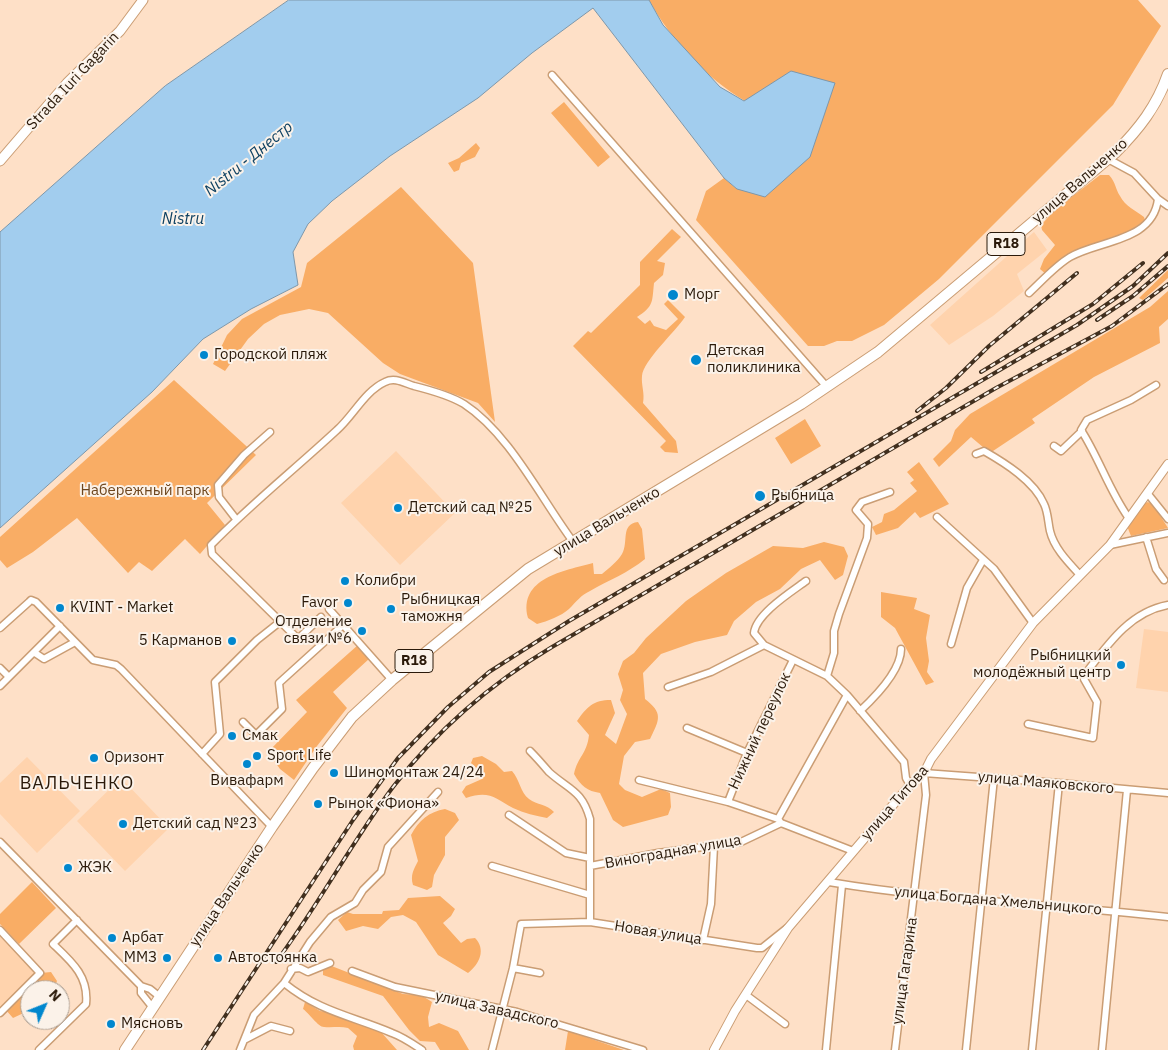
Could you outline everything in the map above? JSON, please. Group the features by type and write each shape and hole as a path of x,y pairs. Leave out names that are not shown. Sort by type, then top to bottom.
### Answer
{"main road":[{"name":"Strada Iuri Gagarin","path":"0,161 67,83 120,31 143,0"},
{"name":"улица Вальченко","path":"125,1050 272,826 341,731 362,707 506,586 827,387 885,346 1108,159 1134,133 1149,113 1168,74"}],"street":[{"path":"552,75 827,387"},
{"path":"1108,159 1134,174 1158,199 1168,206"},
{"path":"1029,292 1070,257 1126,237 1146,224 1156,213 1158,199"},
{"path":"321,616 298,639 212,554 211,545 236,519 340,428 356,408 385,382 398,380 461,402 476,413 515,458 574,543"},
{"path":"1128,517 1114,497 1097,455 1082,431 1082,425 1087,420 1132,400 1156,386"},
{"path":"1054,446 1061,451 1082,431"},
{"path":"236,519 219,498 218,485 244,455 270,432"},
{"path":"976,454 984,451 998,459 1033,487 1044,505 1050,532 1055,544 1080,575"},
{"name":"улица Титова","path":"714,1050 788,928 910,785 924,773 931,759 1033,623 1110,545 1128,517 1148,494 1168,464"},
{"path":"827,676 834,653 834,631 838,614 869,529 868,524 856,510 862,502 890,492"},
{"path":"1148,494 1168,519"},
{"path":"937,517 994,569 1033,623"},
{"path":"1110,545 1168,533"},
{"path":"1146,537 1156,569 1164,580"},
{"path":"951,644 967,588 983,560"},
{"path":"806,581 769,609 757,623 754,633 764,645 827,676 847,695 904,762 906,778 910,785"},
{"path":"0,628 31,600 97,663 116,666 121,670 272,826"},
{"path":"1028,724 1093,738 1097,702 1084,678 1086,672 1113,640 1140,613 1168,605"},
{"path":"329,609 392,680"},
{"path":"202,754 220,734 215,682 257,640 281,621"},
{"path":"243,722 256,736 282,709 280,683 343,625"},
{"path":"0,686 60,626"},
{"path":"35,653 44,659 75,642"},
{"path":"668,687 711,672 764,645"},
{"path":"860,711 883,689 901,656 901,649"},
{"name":"Нижний переулок","path":"728,802 747,753 793,660"},
{"path":"0,668 9,677"},
{"path":"780,821 847,695"},
{"path":"687,728 747,753"},
{"path":"530,751 550,772 580,794 586,804 590,819 590,922"},
{"name":"улица Маяковского","path":"924,773 1059,782 1168,793"},
{"name":"улица Гагарина","path":"895,1050 916,896 926,795 924,773"},
{"path":"966,1050 983,900 994,778"},
{"path":"639,780 728,802 854,851"},
{"path":"1032,1050 1059,782"},
{"path":"1102,1050 1127,790"},
{"path":"240,1050 254,1015 284,983 291,969 332,917 355,903 362,890 381,872 388,846 438,792"},
{"path":"509,815 566,853 590,858"},
{"name":"Виноградная улица","path":"590,866 658,853 741,842 780,821"},
{"path":"0,842 141,986 150,989 160,997"},
{"path":"703,940 712,904 714,846"},
{"path":"492,866 590,895"},
{"name":"улица Богдана Хмельницкого","path":"829,882 916,896 1048,905 1168,917"},
{"path":"826,1050 842,884"},
{"path":"39,1050 86,1004 85,982 76,966 53,944 77,920"},
{"name":"Новая улица","path":"513,968 521,924 590,922 762,948 788,928"},
{"path":"0,930 40,973 0,1012"},
{"path":"291,969 300,968 308,972 330,963"},
{"path":"492,1050 513,968 540,973"},
{"name":"улица Завадского","path":"352,972 394,987 503,1009 625,1043 642,1050"},
{"path":"284,983 300,996 322,1008 394,1033 422,1050"},
{"path":"141,986 141,993 153,1008"},
{"path":"746,995 785,1024"},
{"path":"244,1040 271,1026 290,1031"}],"shaded area":[{"path":"1034,232 1047,250 1017,274 1024,291 993,316 949,345 930,325"},
{"name":"Детский сад №25","path":"396,451 455,513 400,565 341,503"},
{"path":"1144,629 1168,632 1168,692 1136,688"},
{"path":"27,757 80,811 37,853 0,814 0,783"},
{"name":"Детский сад №23","path":"121,778 169,828 125,871 77,821"},
{"path":"0,934 37,974 31,980 20,980 20,991 0,1010"}],"green space":[{"path":"649,0 1138,0 1161,26 1113,105 939,279 884,325 852,341 837,341 824,346 808,346 696,220 706,191 724,178 737,189 791,72 745,101 717,81 691,57 668,29"},
{"path":"564,102 610,157 598,167 551,113"},
{"path":"476,143 480,148 475,157 461,163 459,170 454,172 448,163 459,158"},
{"path":"1100,175 1109,175 1122,200 1144,217 1146,224 1126,237 1071,257 1048,276 1040,269 1044,259 1055,245 1042,230 1041,225 1056,209"},
{"path":"401,187 473,263 495,422 478,403 400,374 383,363 328,313 309,309 280,315 264,324 248,339 225,371 213,364 227,335 242,319 301,287 307,263"},
{"path":"672,229 681,237 657,261 665,263 663,275 654,283 651,303 647,310 637,317 645,324 650,320 654,326 666,330 678,319 664,304 668,300 685,317 653,355 642,376 643,403 676,441 678,453 665,452 660,447 666,441 573,346 588,331 591,333 640,285 640,262"},
{"path":"1168,270 1168,278 1143,300 1139,298"},
{"path":"1168,291 1168,319 1159,327 1160,343 1094,377 1032,419 1035,423 990,453 971,437 939,467 933,459 951,441 955,430 970,414 1150,307"},
{"name":"Набережный парк","path":"174,380 256,455 207,503 225,525 200,554 185,539 152,571 139,562 128,573 77,518 33,552 7,568 0,560 0,537"},
{"path":"805,419 821,446 791,464 775,438"},
{"path":"919,462 949,504 920,518 915,512 898,528 876,535 872,527 882,522 884,514 894,510 917,491 910,483 914,480 907,472"},
{"path":"1148,502 1154,506 1168,528 1131,536 1127,526 1143,504"},
{"path":"638,522 642,529 645,559 584,595 558,616 537,624 528,618 527,604 530,594 537,585 557,573 593,563 594,574 602,574 622,554 629,526 632,523"},
{"path":"824,542 844,547 848,556 843,575 835,580 820,560 801,569 780,589 756,602 734,621 727,635 695,642 661,654 643,673 645,699 655,708 658,721 650,739 635,742 624,756 619,784 625,790 642,797 661,789 670,793 671,807 668,815 623,827 613,820 600,793 585,787 574,774 586,747 589,735 577,721 591,705 600,701 611,700 615,713 605,735 616,744 627,714 620,700 623,690 618,674 623,661 634,653 646,638 686,601 726,573 773,546 803,548"},
{"path":"881,592 917,598 914,609 930,615 926,638 929,661 927,672 934,682 926,685 895,628 881,617"},
{"path":"358,645 370,658 333,692 347,708 317,746 294,780 280,769 268,752 307,712 296,700"},
{"path":"482,756 496,764 504,772 512,771 529,799 548,807 554,812 547,818 517,810 491,796 481,795 466,798 462,792 466,786 482,779 482,773 471,763 473,758"},
{"path":"445,809 455,813 459,820 445,837 445,855 434,875 432,887 427,890 413,885 412,875 418,861 411,835 417,825 425,818 434,812"},
{"path":"32,882 56,908 19,944 0,924 0,914"},
{"path":"440,896 455,909 451,916 443,923 461,943 467,939 475,938 480,947 481,952 478,961 468,973 438,955 416,922 403,915 391,917 378,929 363,926 346,931 338,920 347,912 353,914 382,914 383,911 399,910 408,898"},
{"path":"329,965 403,994 421,995 432,1002 428,1017 429,1027 439,1023 458,1031 469,1050 440,1050 435,1042 420,1041 409,1030 383,996 323,975 323,969"},
{"path":"51,972 56,980 34,980 41,973"},
{"path":"20,994 20,1015 13,1018 5,1009"},
{"path":"305,1002 320,1011 355,1015 381,1032 397,1050 354,1050 353,1046 357,1036 348,1028 319,1025 303,1009"},
{"path":"568,1031 624,1050 565,1050"}],"water":[{"name":"Nistru","path":"289,0 649,0 663,25 720,87 744,101 791,71 835,83 810,157 765,197 737,189 724,178 593,8 532,53 478,98 390,156 332,201 308,224 293,252 298,285 251,309 203,339 152,392 0,528 0,232 165,86"}],"railway":[{"path":"203,1050 353,820 398,758 448,707 489,672 569,621 1077,325 1133,286 1168,253"},
{"path":"981,372 1093,304 1143,263"},
{"path":"1097,320 1133,296 1168,266"},
{"path":"917,411 946,388 989,346 1077,273"},
{"path":"276,962 393,787 446,727 507,676 552,647 996,388 1112,326 1168,284"}],"place":[{"name":"Морг","path":"673,295"},
{"name":"Городской пляж","path":"204,355"},
{"name":"Детская поликлиника","path":"696,360"},
{"name":"Рыбница","path":"760,496"},
{"name":"Детский сад №25","path":"398,508"},
{"name":"Колибри","path":"345,581"},
{"name":"Favor","path":"348,603"},
{"name":"KVINT - Market","path":"60,608"},
{"name":"Рыбницкая таможня","path":"391,609"},
{"name":"Отделение связи №6","path":"362,631"},
{"name":"5 Карманов","path":"232,641"},
{"name":"Рыбницкий молодёжный центр","path":"1121,665"},
{"name":"Смак","path":"232,736"},
{"name":"Sport Life","path":"257,756"},
{"name":"Оризонт","path":"94,758"},
{"name":"Вивафарм","path":"247,764"},
{"name":"Шиномонтаж 24/24","path":"334,773"},
{"name":"Рынок «Фиона»","path":"318,804"},
{"name":"Детский сад №23","path":"123,824"},
{"name":"ЖЭК","path":"68,868"},
{"name":"Арбат","path":"112,938"},
{"name":"ММЗ","path":"167,958"},
{"name":"Автостоянка","path":"218,958"},
{"name":"Мясновъ","path":"111,1024"}],"district":[{"name":"ВАЛЬЧЕНКО","path":"77,784"}],"water label":[{"name":"Nistru - Днестр","path":"249,159"}]}
